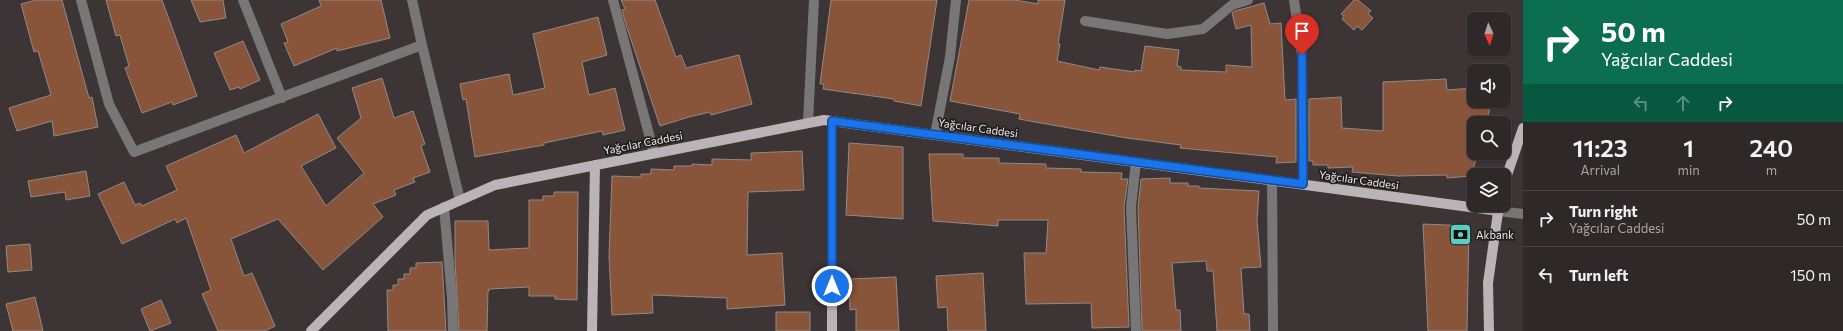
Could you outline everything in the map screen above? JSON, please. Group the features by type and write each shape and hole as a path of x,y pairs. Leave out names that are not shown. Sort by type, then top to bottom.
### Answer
{"main road":[{"name":"Yağcılar Caddesi","path":"311,331 427,215 494,185 824,120 1272,180 1467,204"},
{"path":"832,121 832,331"},
{"path":"1509,168 1523,128"},
{"path":"592,331 595,165"},
{"path":"1489,331 1488,283 1498,212"}],"street":[{"path":"81,0 109,104 134,152 422,45"},
{"path":"243,0 282,98"},
{"path":"412,0 460,200"},
{"path":"613,0 654,153"},
{"path":"808,123 814,0"},
{"path":"935,135 950,57 956,0"},
{"path":"1085,21 1166,34 1203,29 1232,5 1248,0"},
{"path":"1294,0 1302,55 1303,184"},
{"path":"1136,162 1131,207 1136,331"},
{"path":"1272,180 1273,331"},
{"path":"444,207 452,298 453,331"},
{"path":"1511,211 1523,214"}],"building":[{"path":"36,0 62,0 89,98 92,97 98,127 54,136 52,121 17,131 9,108 51,95 38,51 34,52 21,4"},
{"path":"106,0 162,0 197,96 173,105 172,102 142,113 125,68 129,66 120,35 116,36"},
{"path":"191,0 223,0 226,18 200,22"},
{"path":"319,0 381,0 390,38 337,51 337,48 294,66 284,43 288,42 281,24 321,6"},
{"path":"621,0 655,0 676,57 681,55 686,68 739,55 752,104 711,115 710,112 689,117 660,126 626,25 622,10 625,9"},
{"path":"831,0 937,0 921,106 894,101 894,99 823,89 824,84 820,84"},
{"path":"969,0 1015,0 1038,4 1038,0 1065,0 1058,44 1060,44 1057,61 1099,70 1100,67 1135,72 1135,70 1141,71 1145,46 1179,50 1177,66 1181,67 1181,70 1226,72 1226,65 1252,67 1251,25 1236,29 1232,13 1264,3 1270,24 1281,23 1285,100 1296,99 1296,162 1276,163 1277,157 1180,148 1181,145 1127,138 1019,119 1020,114 950,101"},
{"path":"1354,0 1358,0 1371,11 1368,14 1373,18 1362,30 1357,26 1354,30 1342,19 1344,16 1341,14"},
{"path":"598,17 607,55 582,62 589,95 615,88 625,130 603,135 602,131 544,143 544,145 475,157 466,99 463,100 460,84 509,74 513,95 545,88 533,34"},
{"path":"243,41 260,80 240,89 239,87 230,90 214,53"},
{"path":"382,78 394,118 413,111 425,144 421,146 430,172 413,178 415,182 394,190 396,195 373,204 383,217 323,270 278,219 231,239 244,276 252,273 275,326 265,331 218,331 202,294 211,290 186,218 177,223 175,219 122,244 98,194 124,182 135,205 140,203 142,206 177,190 166,166 236,135 244,153 318,114 336,148 301,166 326,206 364,173 337,138 361,118 352,88"},
{"path":"1446,79 1447,90 1467,89 1467,108 1490,108 1488,116 1467,116 1467,160 1476,160 1473,168 1467,168 1467,176 1447,178 1447,175 1398,176 1352,172 1353,167 1328,168 1328,165 1313,165 1313,161 1309,161 1309,99 1341,97 1342,128 1383,131 1383,82"},
{"path":"849,143 903,147 903,219 846,215"},
{"path":"802,151 804,190 748,192 747,255 782,253 785,305 727,309 727,298 652,295 653,313 612,315 609,256 612,176 641,177 641,174 651,174 651,169 674,170 674,166 692,166 692,164 712,165 712,159 751,160 751,153"},
{"path":"929,154 963,154 963,158 999,158 999,163 1046,164 1046,168 1081,169 1081,172 1122,173 1121,179 1128,179 1124,207 1129,327 1092,328 1091,303 1026,304 1024,253 1046,253 1048,220 998,220 998,226 933,221"},
{"path":"86,171 90,196 66,200 65,192 31,197 28,181"},
{"path":"1170,178 1170,183 1188,183 1188,186 1199,186 1199,188 1259,191 1257,221 1261,267 1241,268 1244,314 1249,314 1250,331 1217,331 1213,271 1207,271 1206,261 1172,263 1176,310 1180,310 1181,331 1142,331 1138,207 1141,179"},
{"path":"554,192 578,192 577,300 555,299 555,296 529,296 529,287 489,289 487,331 459,331 455,262 455,221 488,221 489,250 529,248 529,200 543,200 543,196 554,196"},
{"path":"1423,224 1469,226 1467,331 1428,331"},
{"path":"30,244 32,270 8,272 6,246"},
{"path":"442,262 446,331 388,331 387,290 393,290 393,285 398,285 398,279 404,279 404,274 410,274 410,268 416,268 416,263"},
{"path":"983,273 986,331 948,331 947,307 938,308 936,276"},
{"path":"896,277 899,331 856,331 856,309 850,310 849,279"},
{"path":"35,297 43,331 13,331 6,304"},
{"path":"161,300 171,323 150,331 141,309"},
{"path":"776,312 810,312 810,331 776,331"}],"place":[{"name":"Akbank","path":"1460,235"}],"route":[{"path":"832,286 832,121 1303,184 1302,55"}]}
